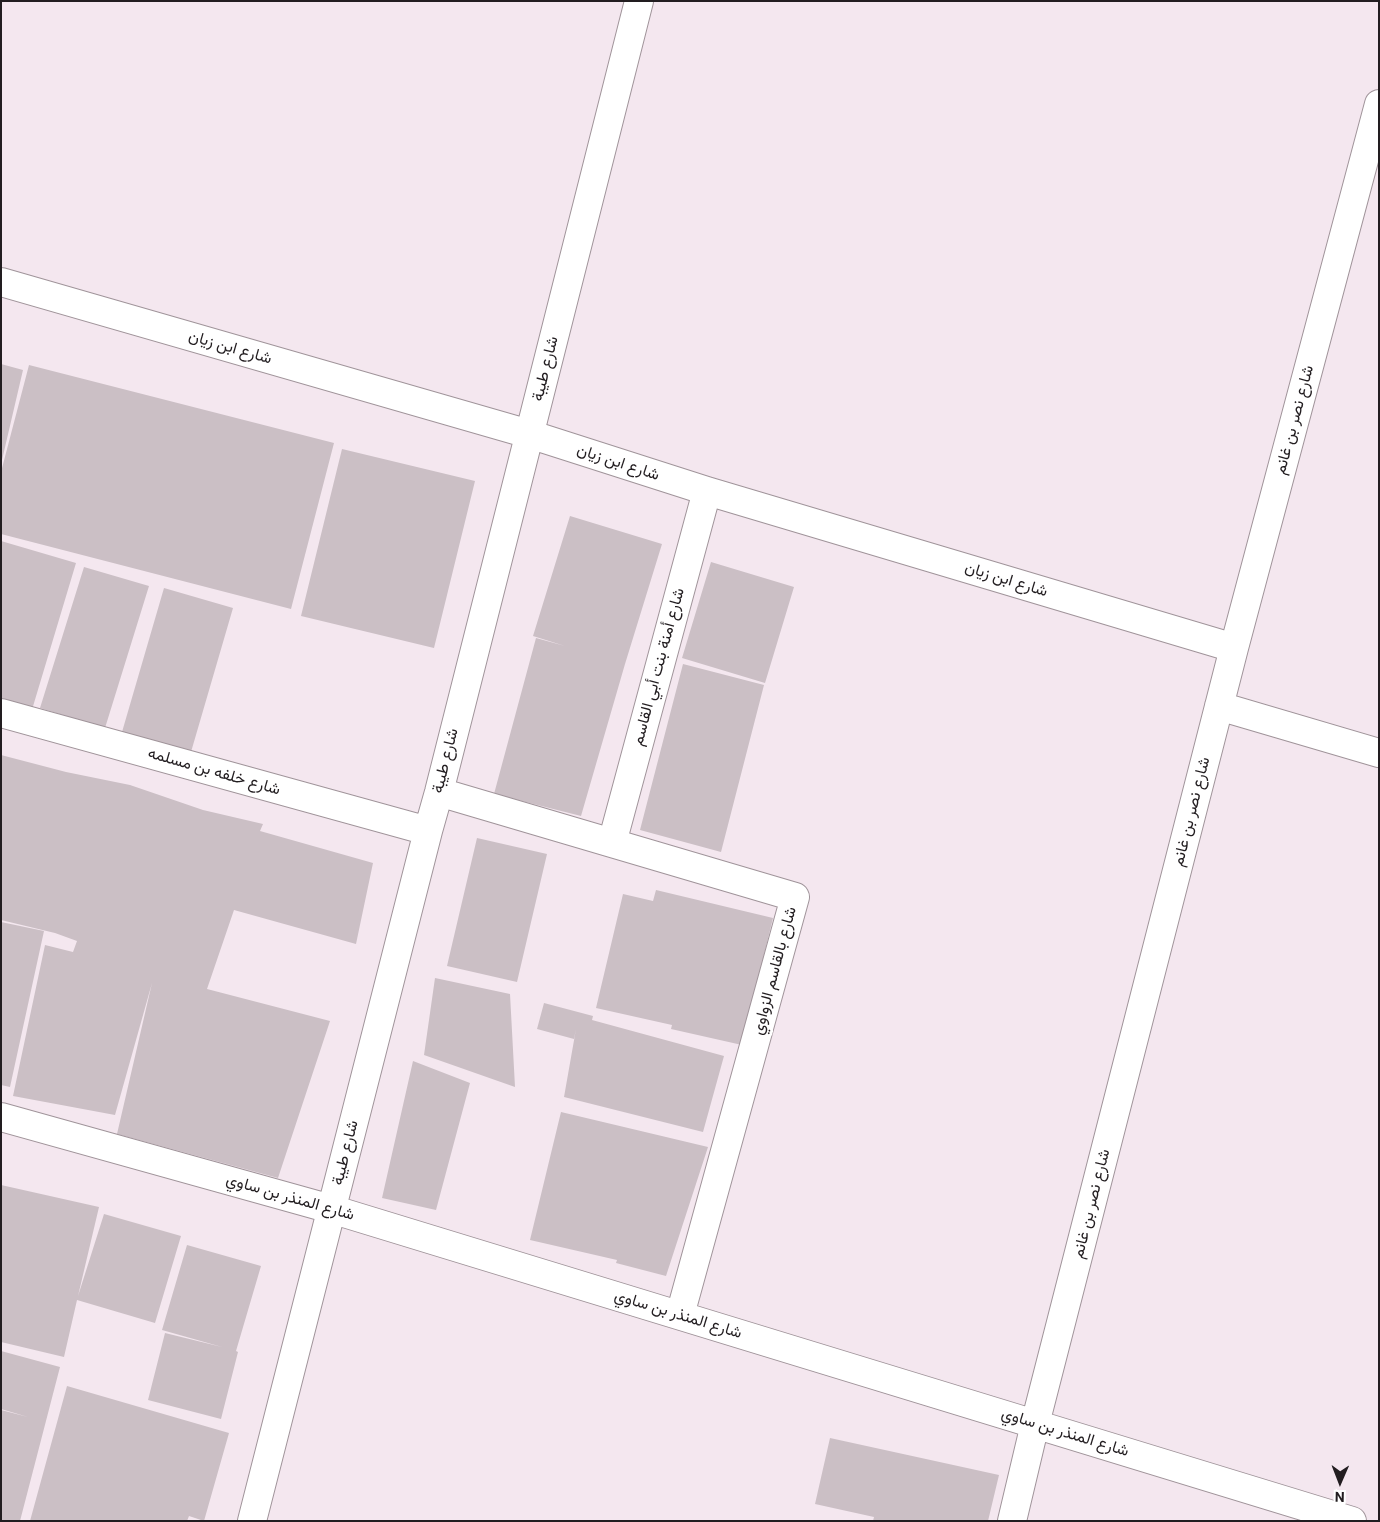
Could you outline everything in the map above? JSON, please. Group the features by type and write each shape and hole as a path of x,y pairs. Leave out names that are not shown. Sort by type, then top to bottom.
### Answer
{"street":[{"name":"شارع طيبة","path":"252,1521 639,1"},
{"name":"شارع نصر بن غانم","path":"1012,1521 1035,1424 1234,648 1379,104"},
{"name":"شارع ابن زيان","path":"1,282 529,434 706,491 1234,648"},
{"name":"شارع أمنة بنت أبي القاسم","path":"612,843 706,491"},
{"path":"1220,706 1379,753"},
{"name":"شارع خلفه بن مسلمه","path":"1,713 428,831"},
{"name":"شارع بالقاسم الزواوي","path":"439,792 795,898 680,1315"},
{"name":"شارع المنذر بن ساوي","path":"1,1116 331,1209 1352,1521"}],"building":[{"path":"1,364 23,370 2,460 1,460"},
{"path":"29,365 334,443 291,609 1,534 1,472"},
{"path":"342,449 475,481 434,648 301,616"},
{"path":"570,516 662,544 581,816 494,794 536,638 565,646 533,636"},
{"path":"1,541 76,563 31,713 1,704"},
{"path":"711,562 794,587 765,683 682,658"},
{"path":"84,567 149,586 105,728 40,708"},
{"path":"164,588 233,608 191,752 122,732"},
{"path":"683,664 764,685 721,852 640,830"},
{"path":"1,755 66,772 130,785 203,810 263,824 260,831 373,863 356,944 234,910 207,989 330,1021 278,1178 117,1134 152,983 115,1115 13,1096 45,945 73,952 77,941 55,933 1,920"},
{"path":"477,838 547,854 517,982 447,966"},
{"path":"656,890 773,918 742,1045 671,1029 672,1025 596,1008 623,894 653,901"},
{"path":"1,922 44,931 10,1087 1,1085"},
{"path":"435,978 510,994 515,1087 424,1055"},
{"path":"544,1003 593,1016 592,1020 724,1056 703,1132 564,1097 576,1029 574,1039 537,1029"},
{"path":"413,1061 470,1083 436,1210 382,1198"},
{"path":"561,1112 708,1147 666,1276 616,1263 617,1260 530,1240"},
{"path":"1,1185 99,1207 78,1296 104,1214 181,1236 155,1323 77,1300 64,1357 1,1342"},
{"path":"187,1245 261,1266 236,1351 238,1352 221,1419 148,1400 165,1333 222,1347 162,1330"},
{"path":"1,1351 60,1367 20,1521 1,1521 1,1410 28,1417 1,1409"},
{"path":"67,1386 229,1433 204,1521 189,1516 187,1521 30,1521"},
{"path":"830,1438 999,1475 988,1521 873,1521 874,1517 815,1504"}]}
